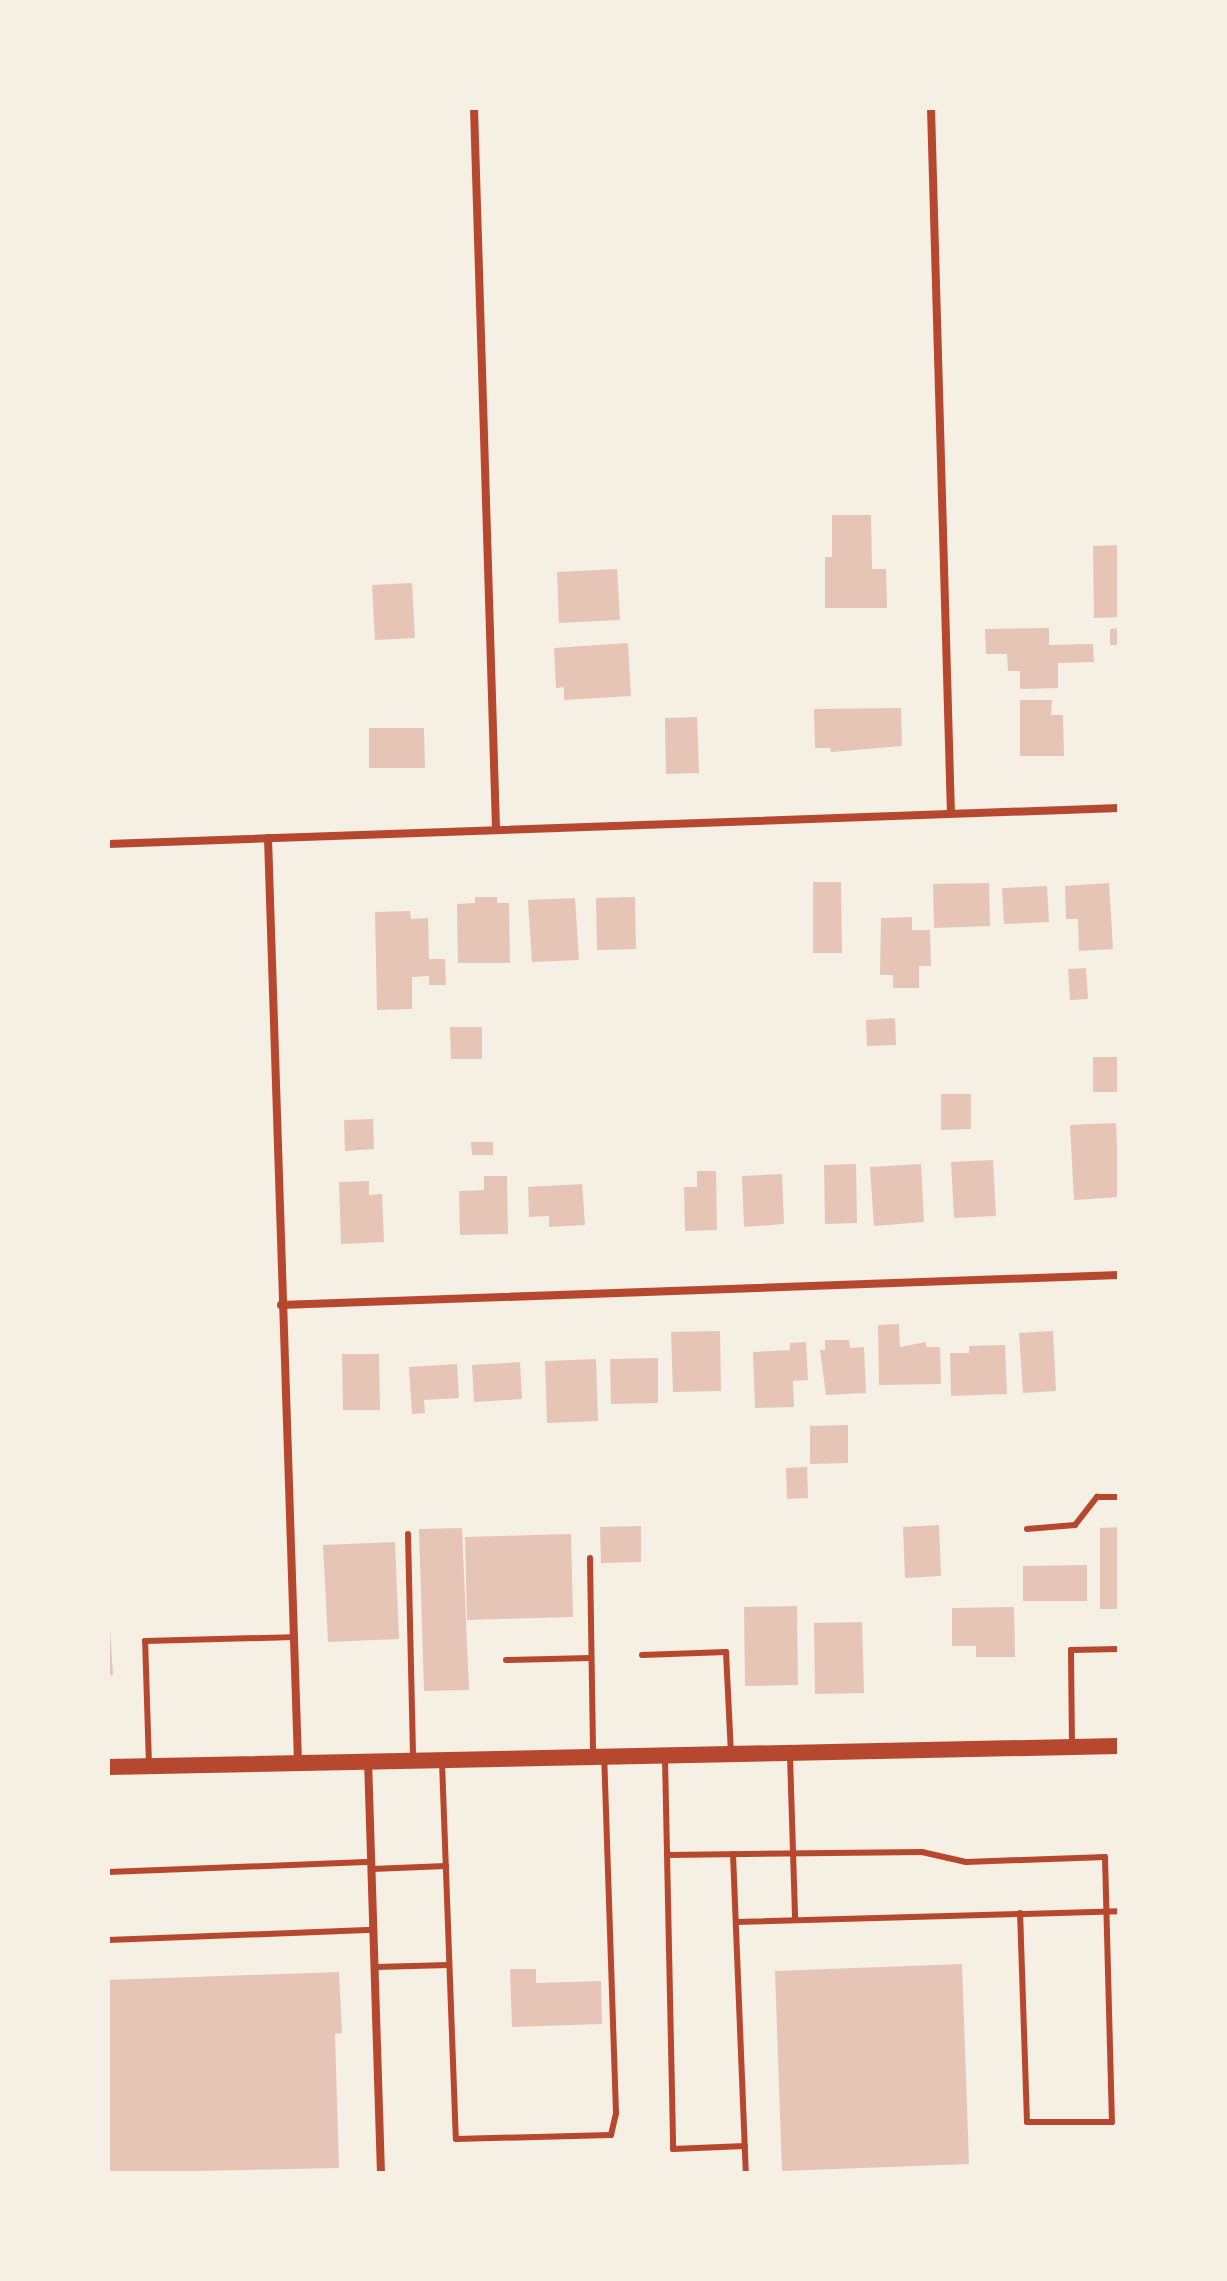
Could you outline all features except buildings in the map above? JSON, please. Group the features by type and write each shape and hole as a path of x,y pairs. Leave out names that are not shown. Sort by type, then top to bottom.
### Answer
{"main road":[{"path":"108,1767 368,1759 1119,1746"}],"street":[{"path":"474,108 496,830"},
{"path":"931,108 951,814"},
{"path":"108,844 1119,808"},
{"path":"268,838 298,1761"},
{"path":"281,1305 1119,1275"},
{"path":"368,1759 381,2173"}],"lane":[{"path":"1027,1529 1075,1525 1097,1497 1119,1497"},
{"path":"408,1534 413,1759"},
{"path":"442,1758 456,2139 611,2135 616,2113 599,1756 591,1658 590,1558"},
{"path":"149,1765 145,1641 293,1637"},
{"path":"1072,1748 1071,1650 1119,1649"},
{"path":"642,1655 726,1652 731,1754"},
{"path":"506,1660 591,1658"},
{"path":"790,1753 795,1919"},
{"path":"665,1754 673,2149 745,2146"},
{"path":"667,1855 922,1852 966,1862 1105,1857 1112,2122 1027,2122 1020,1913"},
{"path":"733,1854 746,2173"},
{"path":"108,1872 446,1866"},
{"path":"736,1922 1119,1911"},
{"path":"108,1940 374,1930"},
{"path":"376,1967 449,1965"}]}
